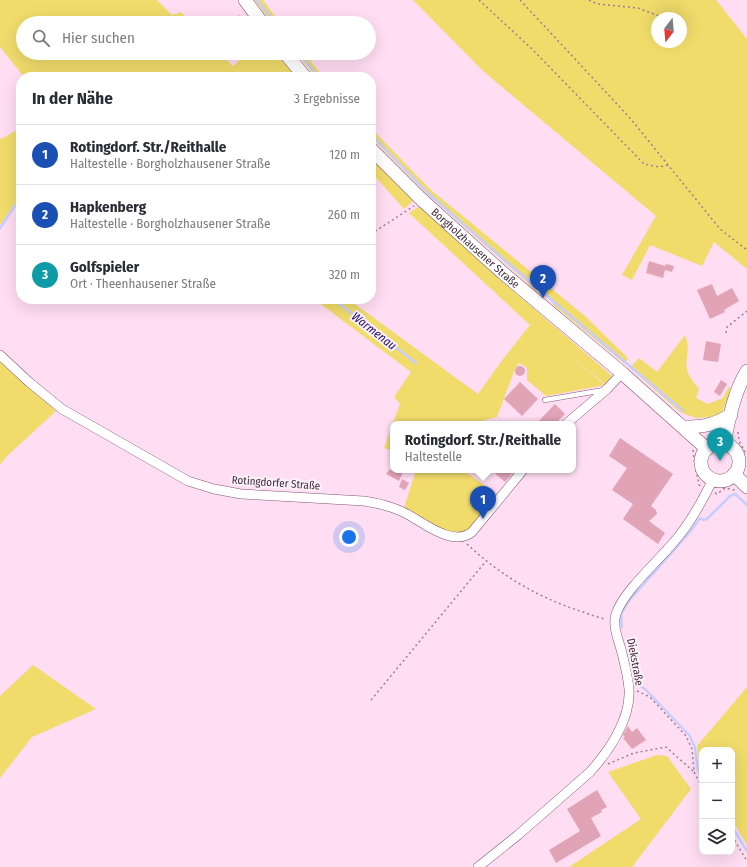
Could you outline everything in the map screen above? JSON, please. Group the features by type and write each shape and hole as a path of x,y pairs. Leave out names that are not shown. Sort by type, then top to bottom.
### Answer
{"main road":[{"path":"245,0 257,16"},
{"path":"291,60 301,72"},
{"name":"Borgholzhausener Straße","path":"376,154 422,200 503,273 622,373 707,448"},
{"path":"724,444 739,387 747,371"},
{"path":"684,427 709,425 731,415"},
{"path":"724,444 733,448 738,456 738,466 734,474 724,480 713,479 708,476 702,465 703,453 712,445 724,444"},
{"path":"734,474 747,487"}],"street":[{"name":"Rotingdorfer Straße","path":"0,355 29,382 62,409 188,481 214,489 241,494 364,501 384,505 402,512 449,536 464,537"},
{"path":"570,421 607,389 622,373"},
{"path":"464,537 472,532 521,473"},
{"path":"615,619 624,599 674,543 690,522 713,479"},
{"name":"Diekstraße","path":"478,867 562,798 596,766 619,729 626,713 629,690 615,619"}],"lane":[{"path":"546,400 607,389"}],"path":[{"path":"479,0 532,49 644,164 659,167 669,165"},
{"path":"520,0 630,118 720,229 747,250"},
{"path":"589,0 597,4 638,8 651,13"},
{"path":"376,231 422,200"},
{"path":"726,333 728,327 747,311"},
{"path":"738,426 738,436 747,455"},
{"path":"464,537 467,543 486,561 528,589 566,607 605,619 615,619"},
{"path":"371,700 486,561"},
{"path":"629,690 650,697 686,736 692,749 694,772"},
{"path":"596,766 610,764 634,753 666,747 694,772 700,783"},
{"path":"735,841 747,861"}],"shaded area":[{"path":"0,0 157,0 172,15 181,12 185,16 16,16 16,60 227,60 233,66 239,60 283,60 294,72 20,72 0,47"},
{"path":"254,0 263,0 275,16 267,16"},
{"path":"413,0 716,0 747,39 747,269 714,242 702,266 650,245 632,280 622,275 656,216 483,71"},
{"path":"302,60 310,60 320,72 312,72"},
{"path":"16,130 16,201 0,225 0,139"},
{"path":"376,133 431,190 585,316 628,358 625,364 553,305 553,302 547,297 544,297 428,195 376,142"},
{"path":"376,160 414,200 404,209 376,178"},
{"path":"420,206 495,275 612,376 605,384 563,351 605,385 546,396 527,380 527,368 519,363 515,369 497,417 481,421 394,421 400,404 394,397 411,372 321,304 355,304 478,394 530,325 409,213"},
{"path":"685,335 688,345 687,370 699,389 696,398 708,404 723,398 729,386 731,391 722,412 711,420 709,417 696,418 680,412 630,368 639,358 657,372"},
{"path":"0,360 56,411 6,457 0,465"},
{"path":"390,432 390,450 384,448"},
{"path":"415,473 467,473 498,495 467,532 456,534 437,527 404,508"},
{"path":"33,665 96,709 32,737 0,778 0,696"},
{"path":"747,687 747,845 735,825 735,747 699,747 699,760 697,746"},
{"path":"657,755 667,756 691,789 632,867 569,867 641,819 608,772"}],"building":[{"path":"649,261 665,266 666,264 674,266 672,272 665,270 663,278 646,273"},
{"path":"712,284 717,296 732,288 739,301 724,310 725,312 710,319 697,290"},
{"path":"706,341 721,344 718,362 703,360"},
{"path":"520,366 525,371 520,376 515,371"},
{"path":"721,380 727,384 720,396 714,392"},
{"path":"520,382 538,399 522,416 504,399"},
{"path":"555,404 565,414 558,421 539,421"},
{"path":"620,438 673,474 651,506 656,510 657,514 649,521 665,533 658,544 623,519 633,504 612,490 627,468 609,456"},
{"path":"389,470 390,473 403,473 399,481 386,474"},
{"path":"494,473 512,473 505,482"},
{"path":"402,479 409,483 405,490 399,487"},
{"path":"628,726 632,732 637,728 646,740 632,749 623,738 625,737 623,735"},
{"path":"597,790 607,807 601,810 602,812 591,818 601,836 556,863 549,850 580,831 567,809"}],"waterway":[{"path":"257,0 270,16"},
{"path":"305,60 315,72"},
{"path":"376,139 428,193 508,263 683,411"},
{"name":"Warmenau","path":"0,228 16,204"},
{"name":"Warmenau","path":"339,304 416,363"},
{"path":"622,627 621,614 628,602 690,532 700,518 703,520 707,519 730,496 735,494 747,505"},
{"path":"634,679 638,685 645,689 690,736 695,748 699,772"},
{"path":"735,831 747,851"}],"place":[{"name":"Hapkenberg","path":"543,298"},
{"name":"Golfspieler","path":"720,461"},
{"name":"Rotingdorf. Str./Reithalle","path":"483,519"}]}
